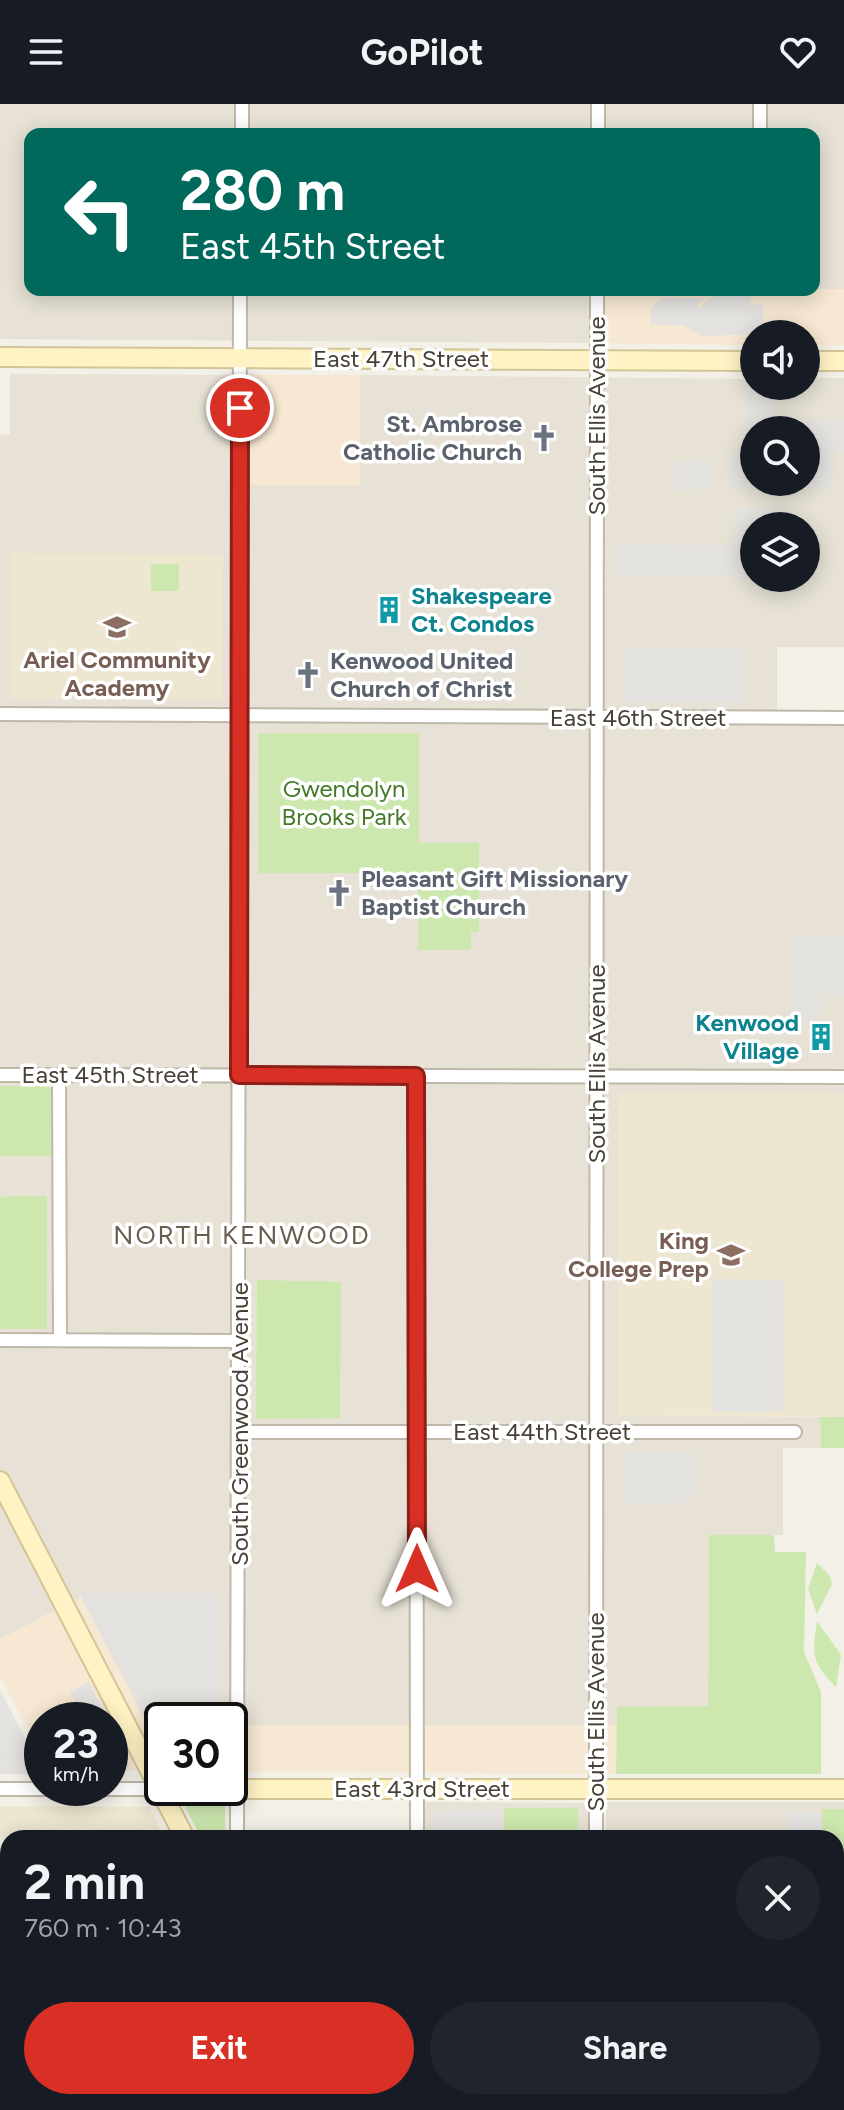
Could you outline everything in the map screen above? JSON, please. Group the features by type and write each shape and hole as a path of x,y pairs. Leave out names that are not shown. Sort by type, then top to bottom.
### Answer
{"street":[{"path":"242,104 242,128"},
{"path":"598,104 598,128"},
{"path":"760,104 760,128"},
{"name":"South Greenwood Avenue","path":"239,1702 240,296"},
{"name":"South Ellis Avenue","path":"596,1830 597,296"},
{"name":"East 47th Street","path":"0,357 740,361"},
{"path":"820,361 844,361"},
{"name":"East 46th Street","path":"0,714 844,718"},
{"name":"East 45th Street","path":"0,1075 844,1077"},
{"path":"59,1075 60,1340"},
{"path":"416,1076 417,1830"},
{"path":"0,1340 240,1341"},
{"name":"East 44th Street","path":"240,1432 795,1432"},
{"path":"0,1481 144,1758"},
{"name":"East 43rd Street","path":"0,1789 144,1789"},
{"name":"East 43rd Street","path":"248,1789 844,1789"},
{"path":"169,1806 181,1830"},
{"name":"South Greenwood Avenue","path":"237,1830 238,1806"}],"shaded area":[{"path":"0,104 844,104 844,289 820,289 820,128 24,128 24,296 597,296 597,343 0,339"},
{"path":"820,289 844,289 844,345 820,345 820,320 740,320 740,345 597,343 597,296 820,296"},
{"path":"712,296 748,296 752,299 747,305 763,304 764,320 740,320 740,335 701,336 683,325 651,325 650,309 662,298 704,298 697,305 700,308"},
{"path":"10,374 248,375 247,484 360,485 360,375 740,379 740,400 820,400 820,378 844,378 844,647 777,647 777,710 844,710 844,1094 619,1094 618,1415 820,1417 821,1448 783,1448 783,1535 709,1535 708,1707 617,1707 617,1725 248,1725 248,1702 219,1702 219,1593 80,1593 81,1597 0,1639 0,435 10,434"},
{"path":"248,375 360,375 360,485 247,485"},
{"path":"744,400 777,400 776,416 744,416"},
{"path":"820,422 843,422 843,453 833,454 833,489 820,489"},
{"path":"740,452 740,488 728,488 728,453"},
{"path":"675,462 714,462 714,489 675,490"},
{"path":"734,507 774,507 774,512 740,512 740,577 619,577 619,544 733,545"},
{"name":"Ariel Community Academy","path":"11,553 223,554 222,700 11,699"},
{"path":"623,648 740,648 741,702 623,702"},
{"path":"791,936 844,936 844,994 820,994 819,1020 791,1022"},
{"name":"King College Prep","path":"619,1093 844,1094 844,1417 618,1415"},
{"path":"712,1279 783,1280 783,1411 712,1411"},
{"path":"623,1451 693,1452 694,1495 686,1494 686,1505 623,1505"},
{"path":"79,1593 219,1593 219,1702 144,1702 144,1770 128,1770 128,1702 24,1702 24,1722 0,1676 0,1639 80,1597"},
{"path":"79,1593 219,1593 219,1702 144,1702 144,1718"},
{"path":"89,1682 100,1702 75,1702 70,1692"},
{"path":"0,1691 24,1736 24,1774 0,1774"},
{"path":"248,1725 617,1725 616,1774 248,1771"},
{"path":"425,1802 588,1803 588,1830 425,1830"},
{"path":"606,1802 844,1802 844,1830 606,1830"},
{"path":"0,1806 149,1807 161,1830 0,1830"},
{"path":"435,1810 500,1810 500,1830 434,1830"},
{"path":"788,1813 822,1813 822,1830 788,1830"}],"green space":[{"path":"151,564 179,564 179,591 151,591"},
{"name":"Gwendolyn Brooks Park","path":"258,733 419,733 419,843 479,843 479,932 471,932 471,950 418,950 418,873 258,873"},
{"path":"0,1086 48,1086 51,1089 51,1156 0,1156"},
{"path":"47,1196 47,1329 0,1329 0,1198"},
{"path":"257,1280 341,1282 340,1418 256,1419"},
{"path":"820,1417 844,1417 844,1448 821,1448"},
{"path":"709,1535 774,1535 775,1552 806,1552 804,1652 821,1692 821,1774 616,1774 617,1707 708,1706"},
{"path":"817,1563 830,1576 832,1584 817,1614 808,1589"},
{"path":"817,1621 841,1655 836,1687 815,1657"},
{"path":"185,1806 225,1806 225,1830 197,1830"},
{"path":"504,1808 578,1808 578,1830 504,1830"},
{"path":"822,1809 844,1809 844,1830 822,1830"}],"place":[{"name":"St. Ambrose Catholic Church","path":"544,438"},
{"name":"Shakespeare Ct. Condos","path":"389,610"},
{"name":"Ariel Community Academy","path":"117,627"},
{"name":"Kenwood United Church of Christ","path":"308,675"},
{"name":"Pleasant Gift Missionary Baptist Church","path":"339,893"},
{"name":"Kenwood Village","path":"821,1037"},
{"name":"King College Prep","path":"731,1255"}],"district":[{"name":"NORTH KENWOOD","path":"242,1235"}],"route":[{"path":"240,408 239,1075 416,1076 417,1569"}]}
